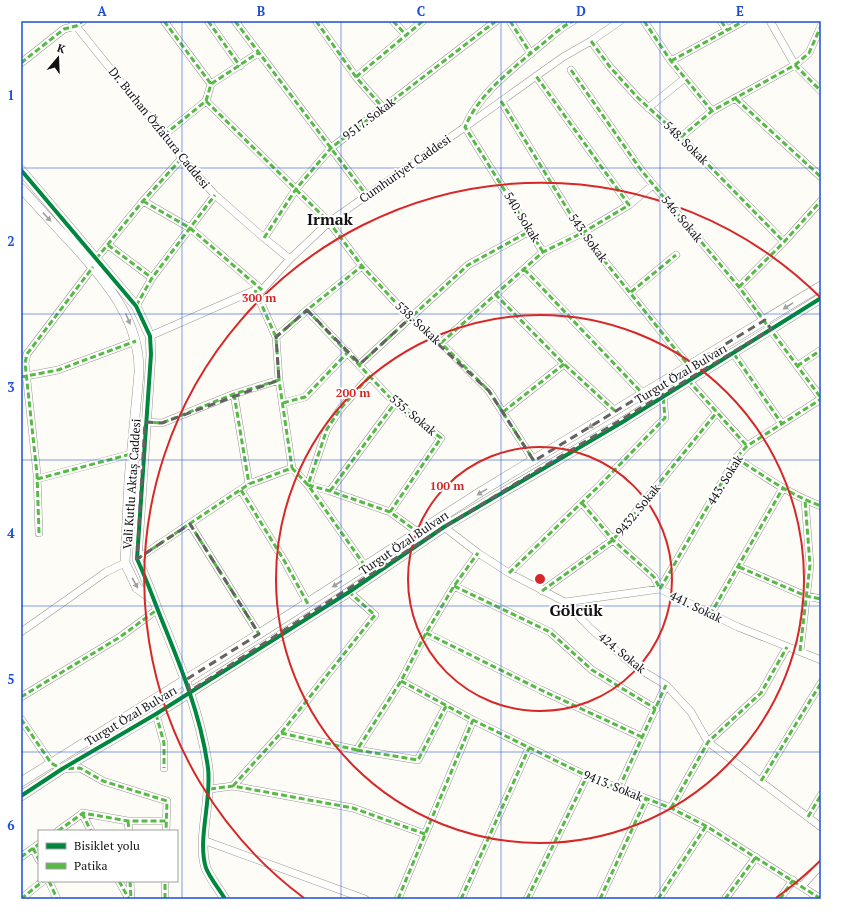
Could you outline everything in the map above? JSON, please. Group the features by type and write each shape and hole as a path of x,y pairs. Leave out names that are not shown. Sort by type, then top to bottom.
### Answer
{"street":[{"path":"21,63 64,29 83,21"},
{"path":"164,21 211,84"},
{"path":"208,21 240,66"},
{"path":"235,21 367,196"},
{"path":"316,21 323,24 356,77 384,109"},
{"path":"393,21 406,35"},
{"path":"356,77 423,21"},
{"name":"9517. Sokak","path":"264,238 296,189 331,148 384,109 496,21"},
{"path":"510,21 531,54"},
{"path":"465,128 472,112 485,95 520,61 572,21"},
{"name":"Cumhuriyet Caddesi","path":"150,336 259,290 329,222 465,128 563,57 591,41 620,21"},
{"path":"644,21 671,61 712,111"},
{"path":"721,21 727,30"},
{"path":"671,61 744,21"},
{"path":"770,21 795,65 821,91"},
{"name":"Dr. Burhan Özfatura Caddesi","path":"74,24 182,158 215,195 290,259"},
{"path":"681,137 712,111 795,65 810,53 821,26"},
{"name":"548. Sokak","path":"591,41 610,67 648,108 681,137 784,242"},
{"path":"164,135 206,101 211,84 258,53"},
{"name":"546. Sokak","path":"571,70 640,170 739,286 821,399"},
{"path":"536,76 629,205"},
{"path":"648,108 685,78"},
{"path":"736,99 821,177"},
{"name":"538. Sokak","path":"206,101 329,222 362,266 410,318 441,343 489,391 534,461"},
{"name":"543. Sokak","path":"501,101 582,233 688,365"},
{"name":"540. Sokak","path":"441,343 543,252 465,128"},
{"path":"39,534 37,479 24,376 27,354 108,245 143,201 182,158"},
{"name":"Vali Kutlu Aktaş Caddesi","path":"21,170 94,263 127,315 136,341 140,358 140,373 131,454 125,563 137,588 156,605"},
{"path":"543,252 582,233 629,205 653,185"},
{"name":"Vali Kutlu Aktaş Caddesi","path":"21,188 136,306 143,318 150,336 151,354 145,422 137,559 187,679 202,734 210,789 203,840 206,868 225,899"},
{"path":"136,306 152,278 215,195"},
{"path":"143,201 190,228 259,290 276,337 279,380 292,468 308,485 366,566"},
{"path":"739,286 784,242 821,201"},
{"path":"360,364 468,265 530,231"},
{"path":"108,245 152,278"},
{"path":"630,292 676,255"},
{"path":"276,337 306,310 362,266"},
{"path":"524,269 643,394"},
{"name":"Turgut Özal Bulvarı","path":"21,782 308,604 482,492 688,365 821,286"},
{"path":"495,294 564,364 615,411"},
{"name":"Turgut Özal Bulvarı","path":"21,796 62,769 156,714 190,691 349,592 444,527 621,423 663,395 734,354 821,298"},
{"name":"535. Sokak","path":"306,310 360,364 369,377 395,403 441,438 390,512"},
{"path":"24,376 58,370 150,336"},
{"path":"797,366 821,350"},
{"path":"283,403 304,397 348,352"},
{"path":"734,354 782,424"},
{"path":"503,412 564,364"},
{"path":"308,485 327,429 341,408 369,377"},
{"path":"145,422 162,423 234,394 279,380"},
{"path":"688,380 747,446"},
{"path":"234,394 249,484"},
{"path":"508,573 582,503 665,418 663,395"},
{"name":"443. Sokak","path":"660,589 736,458 747,446 821,399"},
{"path":"330,490 395,403"},
{"name":"9432. Sokak","path":"542,591 613,540 717,412"},
{"path":"37,479 131,454"},
{"path":"736,458 804,500 821,506"},
{"path":"137,559 249,484 292,468"},
{"path":"308,485 330,490 390,512 419,533"},
{"path":"710,614 740,567 783,488"},
{"path":"241,490 285,562 308,604"},
{"path":"800,651 810,565 804,500"},
{"path":"582,503 613,540 654,577 660,589"},
{"path":"190,524 259,634"},
{"name":"424. Sokak","path":"444,527 478,553 508,573 565,602 591,629 634,666 666,685 691,712 708,742 821,827"},
{"path":"357,750 400,681 454,586 478,553"},
{"path":"21,632 106,572 125,563"},
{"path":"740,567 806,596 821,599"},
{"path":"454,586 550,632 592,670 656,709"},
{"name":"441. Sokak","path":"565,602 660,589 710,614 821,660"},
{"path":"232,786 281,733 376,615 349,592"},
{"path":"21,697 120,637 156,605"},
{"path":"426,633 541,690 642,737"},
{"path":"671,808 708,742 761,693 787,647"},
{"name":"9413. Sokak","path":"400,681 473,720 587,776 646,800 671,808 706,826 821,899"},
{"path":"761,781 821,683"},
{"path":"619,788 666,685"},
{"path":"281,733 357,750 418,760 446,706"},
{"path":"156,714 164,743 164,768"},
{"path":"21,719 51,763 62,769 80,768 103,782 167,801 166,830"},
{"path":"398,899 473,720"},
{"path":"461,899 529,748"},
{"path":"527,899 587,776"},
{"path":"210,789 232,786 353,808 425,834"},
{"path":"808,817 821,795"},
{"path":"600,899 646,800"},
{"path":"59,830 82,813 128,821 166,821"},
{"path":"82,813 90,830"},
{"path":"128,821 129,830"},
{"path":"658,899 706,826"},
{"path":"203,840 365,899"},
{"path":"21,856 36,846"},
{"path":"724,899 756,857"},
{"path":"802,886 821,865"},
{"path":"780,899 793,880"},
{"path":"21,899 42,882"},
{"path":"49,882 57,899"},
{"path":"120,882 130,899"},
{"path":"130,882 130,899"},
{"path":"165,882 165,899"}],"highlighted area":[{"path":"307,310 360,364 410,318 489,391 534,461 765,320 771,329 444,527 190,691 187,679 259,634 190,524 137,559 145,422 162,423 279,380 276,337"}],"marked path":[{"path":"21,63 64,29 76,26 83,21"},
{"path":"164,21 211,84"},
{"path":"208,21 240,66"},
{"path":"235,21 367,196"},
{"path":"316,21 356,77 384,109"},
{"path":"393,21 406,35"},
{"path":"356,77 423,21"},
{"path":"264,238 296,189 331,148 496,21"},
{"path":"510,21 531,54"},
{"path":"543,252 465,127 478,104 496,84 515,66 554,34 573,21"},
{"path":"644,21 671,61 712,111"},
{"path":"721,21 727,30"},
{"path":"671,61 744,21"},
{"path":"681,137 712,111 795,65 809,53 821,26"},
{"path":"591,41 610,67 638,98 681,137 784,242"},
{"path":"164,135 206,101 211,84 258,53"},
{"path":"795,65 821,91"},
{"path":"571,70 641,170 739,287 821,398"},
{"path":"441,343 543,252 582,233 629,205 536,76"},
{"path":"736,99 821,177"},
{"path":"206,101 329,222 362,266 410,318 441,343 489,391 534,461"},
{"path":"501,101 582,233 688,365"},
{"path":"96,259 143,201 182,158"},
{"path":"136,306 152,278 215,195"},
{"path":"143,201 190,228 262,290"},
{"path":"739,287 784,242 821,201"},
{"path":"360,364 468,265 530,231"},
{"path":"108,245 152,278"},
{"path":"631,292 676,255"},
{"path":"276,337 362,266"},
{"path":"39,533 37,474 25,363 27,354 93,267"},
{"path":"524,269 643,394"},
{"path":"255,290 276,337 279,380 292,468"},
{"path":"495,294 564,364 615,411"},
{"path":"307,310 395,403 441,438 390,512"},
{"path":"21,377 58,370 136,341"},
{"path":"797,366 821,350"},
{"path":"283,403 305,397 348,352"},
{"path":"734,354 782,424"},
{"path":"503,412 564,364"},
{"path":"369,377 341,408 327,429 308,485 390,512 419,533"},
{"path":"145,422 162,423 234,394 279,380"},
{"path":"688,380 747,446"},
{"path":"234,394 249,484"},
{"path":"509,573 601,484 665,418 663,395"},
{"path":"660,589 736,458 747,446 821,399"},
{"path":"330,491 395,403"},
{"path":"542,591 613,540 717,412"},
{"path":"37,479 131,454"},
{"path":"736,458 788,491 821,506"},
{"path":"137,559 249,484 292,468 308,485 365,566"},
{"path":"710,615 783,488"},
{"path":"241,490 285,562 308,604"},
{"path":"800,651 810,565 805,500"},
{"path":"582,503 613,540 654,577 660,589"},
{"path":"190,524 259,634"},
{"path":"281,733 357,750 401,681 426,633 454,586 478,553"},
{"path":"739,567 806,596 821,599"},
{"path":"454,586 550,632 592,670 656,709"},
{"path":"233,786 281,733 375,615 349,592"},
{"path":"21,697 120,637 158,609"},
{"path":"426,633 541,690 642,737"},
{"path":"671,808 708,742 761,693 787,647"},
{"path":"401,681 473,720 587,776 671,808 706,826 821,899"},
{"path":"761,781 821,683"},
{"path":"619,788 666,685"},
{"path":"357,750 418,760 446,706"},
{"path":"156,714 164,743 164,768"},
{"path":"21,719 51,763 62,769 80,768 103,781 167,801 166,830"},
{"path":"398,899 473,720"},
{"path":"461,899 529,748"},
{"path":"527,899 587,776"},
{"path":"210,789 233,786 353,808 425,834"},
{"path":"808,817 821,795"},
{"path":"600,899 646,799"},
{"path":"82,813 90,830"},
{"path":"59,830 83,813 128,821 166,821"},
{"path":"128,821 129,830"},
{"path":"658,899 706,826"},
{"path":"21,857 38,845"},
{"path":"33,848 38,858"},
{"path":"725,899 756,857"},
{"path":"780,899 793,880"},
{"path":"21,899 42,882"},
{"path":"49,882 57,899"},
{"path":"120,882 129,899"},
{"path":"130,882 131,899"},
{"path":"165,882 165,899"}],"cycle path":[{"path":"21,170 136,306 150,336 151,354 137,559 183,673 201,730 209,780 203,845 204,857 206,868 225,899"},
{"path":"21,796 62,769 156,714 349,592 444,527 621,423 821,298"}],"district":[{"name":"Irmak","path":"330,219"},
{"name":"Gölcük","path":"576,610"}]}
